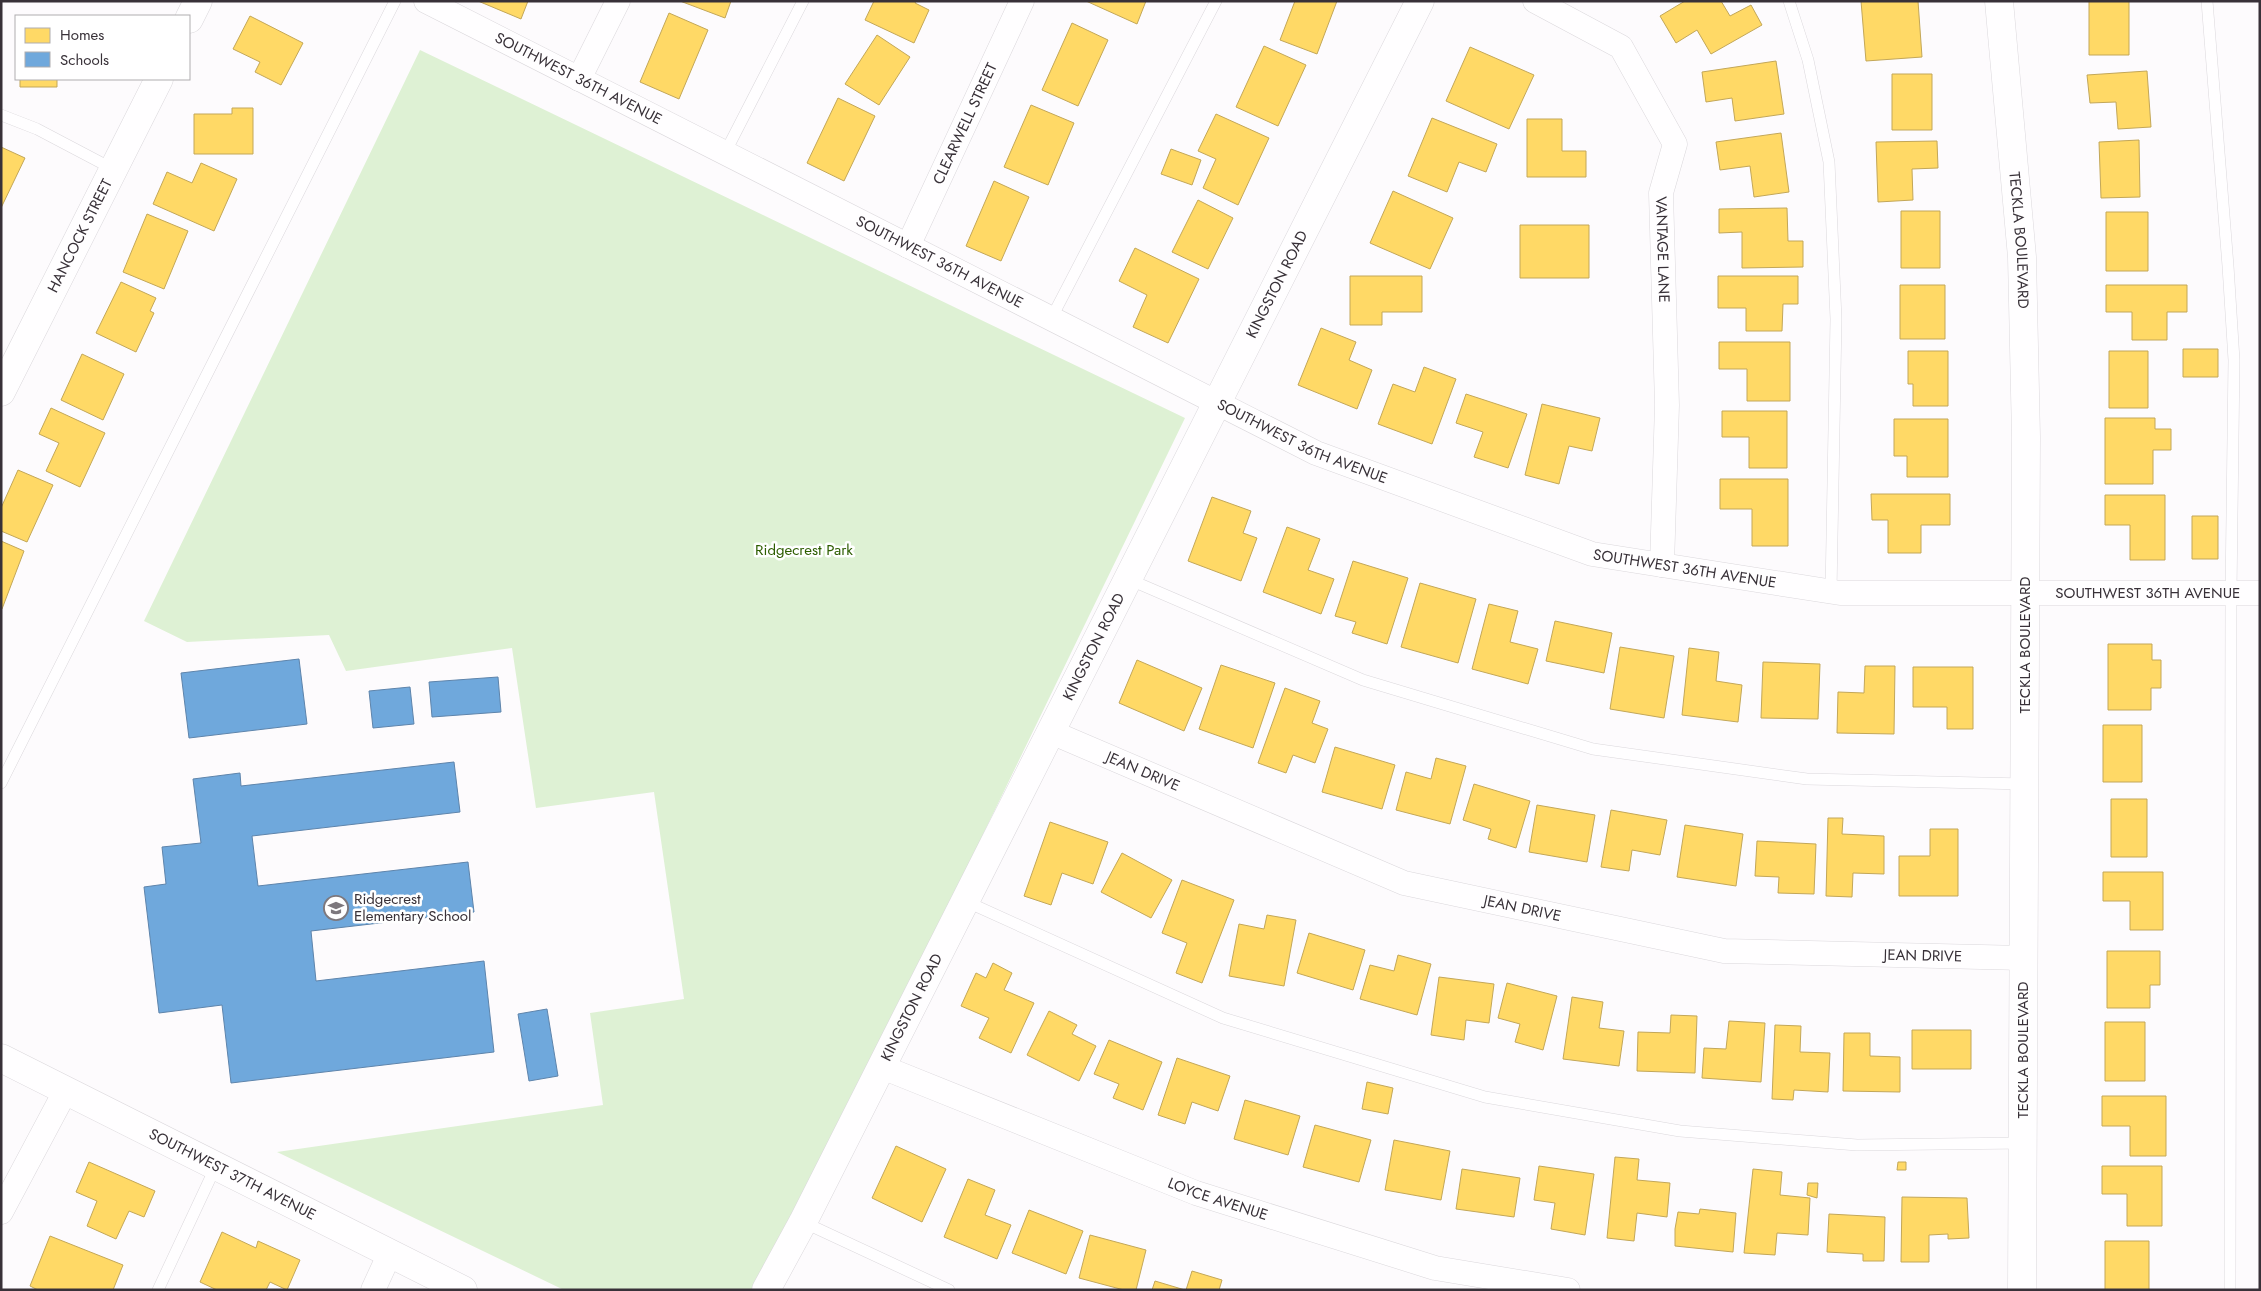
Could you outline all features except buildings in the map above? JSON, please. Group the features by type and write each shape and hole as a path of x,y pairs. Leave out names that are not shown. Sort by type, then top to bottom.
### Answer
{"street":[{"path":"190,17 198,1"},
{"name":"SOUTHWEST 36TH AVENUE","path":"426,1 1325,457 1592,554 1831,592 2260,593"},
{"path":"579,79 618,1"},
{"name":"CLEARWELL STREET","path":"908,246 1022,1"},
{"name":"KINGSTON ROAD","path":"766,1290 804,1222 1420,1"},
{"name":"VANTAGE LANE","path":"1535,1 1621,47 1675,144 1661,193 1667,405 1662,565"},
{"name":"TECKLA BOULEVARD","path":"1999,1 2010,106 2022,257 2026,436 2022,1290"},
{"name":"HANCOCK STREET","path":"1,392 158,80"},
{"name":"JEAN DRIVE","path":"1051,732 1404,883 1724,951 2024,958"},
{"name":"SOUTHWEST 37TH AVENUE","path":"1,1058 463,1290"},
{"name":"LOYCE AVENUE","path":"882,1067 1196,1193 1435,1268 1568,1290"},
{"path":"1,1212 66,1090"},
{"path":"373,1290 390,1253"}],"lane":[{"path":"1,783 395,1"},
{"path":"725,153 803,1"},
{"path":"1051,319 1216,1"},
{"path":"1789,1 1808,60 1829,162 1836,319 1831,592"},
{"path":"2207,1 2234,360 2231,593 2230,1290"},
{"path":"1,115 37,129 113,169"},
{"path":"1128,579 1363,680 1593,749 1807,779 2025,784"},
{"path":"966,901 1223,1018 1485,1097 1680,1131 1857,1145 2023,1143"},
{"path":"158,1290 216,1166"},
{"path":"804,1222 949,1290"}],"green space":[{"name":"Ridgecrest Park","path":"420,50 1185,418 762,1290 564,1290 277,1152 603,1105 590,1013 684,999 654,792 536,808 512,648 346,671 329,635 187,642 144,621"}],"place":[{"name":"Ridgecrest Elementary School","path":"336,908"}]}
